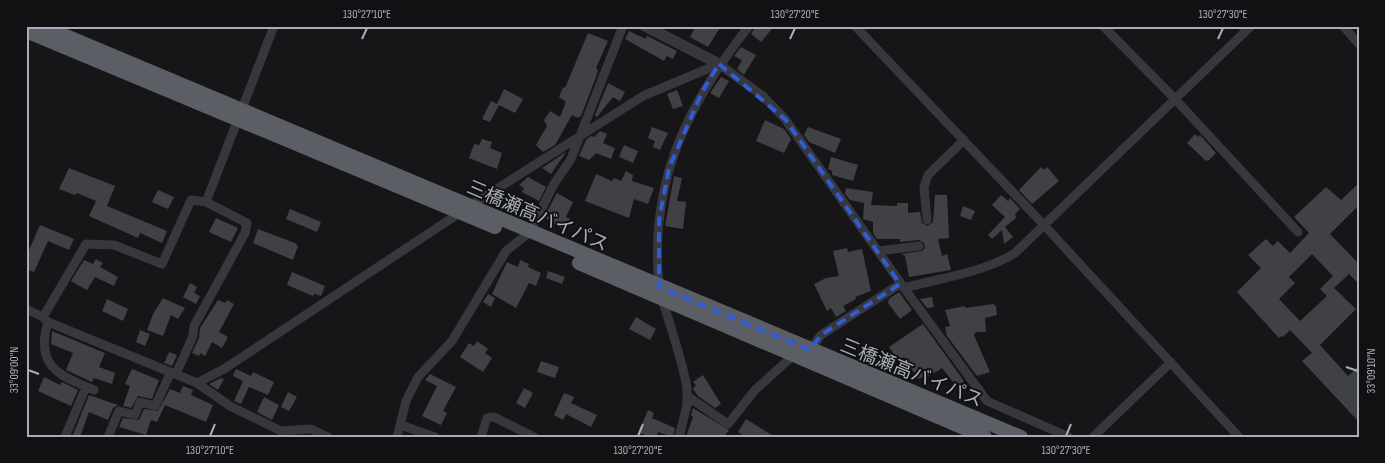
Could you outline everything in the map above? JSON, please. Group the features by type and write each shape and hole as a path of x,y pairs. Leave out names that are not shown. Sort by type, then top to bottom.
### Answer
{"highway":[{"name":"三橋瀬高バイパス","path":"42,26 241,115 661,293 1021,437"},
{"name":"三橋瀬高バイパス","path":"26,32 241,115"},
{"name":"三橋瀬高バイパス","path":"803,351 986,437"}],"street":[{"path":"206,202 274,26"},
{"path":"397,437 402,425 406,401 418,377 452,341 506,251 526,235 554,184 571,159 623,26"},
{"path":"645,26 658,29 720,64 763,96 786,119 902,286 987,401 1069,437"},
{"path":"679,437 687,405 687,396 683,366 661,293 659,220 662,197 669,168 702,92 720,64 749,26"},
{"path":"855,26 1044,225 1239,437"},
{"path":"1103,26 1175,99 1298,232"},
{"path":"687,396 728,424 755,390 821,335 902,286 1003,260 1016,253 1252,26"},
{"path":"1343,26 1359,44"},
{"path":"197,383 224,369 465,210 643,96 720,64"},
{"path":"927,220 924,187 928,175 964,140"},
{"path":"65,437 90,389 69,380 49,362 43,350 43,338 46,319 86,244 114,245 162,264 191,200 206,202 247,223 245,233 198,318 193,336 155,406 140,402 135,415 118,411 108,437"},
{"path":"878,251 919,246"},
{"path":"26,309 197,383 230,406 287,434 311,429 328,437"},
{"path":"1093,437 1171,362"},
{"path":"480,437 487,418 494,417 534,437"},
{"path":"402,425 435,437"}],"highlighted area":[{"path":"719,64 785,119 900,284 821,335 810,350 659,287 659,220 669,168 702,92"}],"building":[{"path":"696,26 721,26 708,47 690,37"},
{"path":"756,26 767,26 771,30 761,42 751,34"},
{"path":"629,31 646,39 647,36 677,51 673,59 667,56 664,61 625,39"},
{"path":"588,33 608,41 596,68 598,70 596,77 581,116 578,118 572,115 555,145 543,152 536,145 547,126 544,120 550,111 560,117 566,102 559,97 563,87 565,88"},
{"path":"741,47 756,55 744,75 737,69 742,60 734,56"},
{"path":"721,77 729,81 719,98 710,93"},
{"path":"608,83 625,92 620,101 613,97 597,117 595,115"},
{"path":"504,89 523,99 515,113 499,105 490,122 482,119 491,101 497,104"},
{"path":"677,90 683,106 673,109 667,94"},
{"path":"765,120 784,129 791,139 784,153 756,141"},
{"path":"652,127 668,133 660,150 653,147 655,141 648,138"},
{"path":"808,127 841,139 835,153 809,142 804,135"},
{"path":"600,131 607,134 603,143 615,148 611,159 596,153 589,160 579,156 586,140 591,136 594,137"},
{"path":"1195,134 1198,137 1200,135 1216,153 1209,160 1206,161 1187,143"},
{"path":"482,139 492,142 490,148 502,153 497,169 469,158 474,144 479,145"},
{"path":"624,145 638,151 633,163 619,157"},
{"path":"566,152 551,174 542,168"},
{"path":"831,157 858,165 853,181 832,175 832,171 828,169"},
{"path":"1041,167 1044,170 1047,167 1059,181 1032,204 1019,190"},
{"path":"69,168 115,186 107,206 167,231 162,243 140,233 138,238 89,216 96,201 77,193 75,195 59,189"},
{"path":"626,171 633,175 632,181 654,188 648,204 634,199 629,218 585,201 596,174 612,181 614,178 621,181"},
{"path":"674,176 682,178 677,201 686,202 683,229 665,226"},
{"path":"528,177 546,187 539,201 522,192 524,188 519,185"},
{"path":"1359,183 1359,205 1330,234 1359,264 1359,284 1349,274 1334,288 1356,309 1320,345 1348,376 1359,366 1359,422 1302,361 1312,353 1290,330 1283,337 1279,338 1237,292 1261,268 1248,255 1266,239 1273,246 1278,241 1290,253 1309,233 1294,217 1326,187 1341,200","holes":["1312,254 1333,276 1320,289 1327,296 1300,321 1279,299 1295,283 1289,277"]},
{"path":"846,188 873,192 871,205 897,206 897,203 908,203 908,213 920,212 922,223 927,226 933,222 935,195 947,195 949,238 938,239 942,256 947,254 951,270 909,277 905,256 901,254 922,251 925,248 924,243 919,240 900,242 900,239 877,239 873,233 873,222 863,219 864,203 850,200 845,194"},
{"path":"158,190 174,197 168,209 152,202"},
{"path":"557,193 573,202 566,217 570,219 565,231 544,217"},
{"path":"1001,195 1008,201 1010,198 1020,209 1015,214 1016,218 1005,227 1013,237 1004,244 1002,230 992,239 988,235 1005,217 992,205"},
{"path":"963,206 975,211 971,220 960,216"},
{"path":"290,209 321,222 317,232 286,219"},
{"path":"216,218 238,228 231,242 209,232"},
{"path":"40,225 74,239 69,250 48,241 34,272 26,269 26,257"},
{"path":"258,229 295,243 298,246 293,260 253,243"},
{"path":"847,248 848,252 862,249 871,291 855,297 856,299 843,306 846,311 836,317 831,308 827,311 814,284 826,278 839,276 833,251"},
{"path":"96,259 103,263 100,267 118,277 114,286 95,277 87,290 71,281 84,260 93,264"},
{"path":"520,260 529,264 528,267 541,273 536,286 529,283 516,308 492,294 507,262 518,267"},
{"path":"548,271 565,277 562,284 546,278"},
{"path":"292,272 325,286 321,296 314,294 313,296 287,285"},
{"path":"190,283 197,287 194,293 200,296 196,304 183,297"},
{"path":"899,292 912,310 900,319 888,303 889,299"},
{"path":"488,294 495,298 491,307 483,302"},
{"path":"932,297 934,307 927,308 920,299"},
{"path":"163,298 185,308 178,319 171,315 163,336 147,330 153,314"},
{"path":"107,299 128,309 123,321 102,311"},
{"path":"218,300 225,303 227,300 234,304 219,332 228,337 222,348 212,342 205,356 200,353 199,356 192,353 199,338 200,328"},
{"path":"993,304 996,306 997,315 985,318 986,332 976,332 974,335 990,372 977,376 947,336 945,327 950,326 945,310"},
{"path":"636,317 656,329 650,340 629,329"},
{"path":"923,324 964,381 957,387 942,368 924,379 922,377 918,379 904,357 899,361 889,347"},
{"path":"140,330 150,334 145,346 136,342"},
{"path":"52,331 105,353 99,367 115,373 112,384 94,378 92,382 66,370 73,353 51,344"},
{"path":"477,341 488,349 485,353 492,358 483,372 460,357 469,343 474,346"},
{"path":"169,352 177,355 172,366 164,363"},
{"path":"541,361 559,367 555,378 537,372"},
{"path":"132,369 159,380 152,399 138,396 131,408 123,406 130,386 125,384"},
{"path":"236,369 251,376 253,372 274,382 268,395 249,387 241,404 234,401 243,381 233,376"},
{"path":"430,374 456,387 443,411 447,413 441,425 422,416 437,386 425,380"},
{"path":"703,375 721,404 715,408 698,396 693,389 696,385 693,382"},
{"path":"44,377 60,385 62,382 78,390 71,406 38,391"},
{"path":"221,378 224,379 218,390 209,384"},
{"path":"183,386 193,390 191,395 213,405 206,422 165,405 157,422 151,420 146,435 119,427 123,418 139,420 144,409 158,411 170,389 180,393"},
{"path":"524,388 533,393 525,408 516,403"},
{"path":"288,392 297,397 289,411 281,407"},
{"path":"564,393 574,397 571,403 597,415 591,427 566,414 563,420 554,415"},
{"path":"89,395 118,405 113,408 108,420 89,412 80,437 72,437"},
{"path":"264,397 279,405 272,420 257,412"},
{"path":"693,408 729,430 724,437 686,437 693,417 691,415"},
{"path":"648,410 654,413 652,418 675,428 673,437 658,432 656,437 638,433"},
{"path":"746,419 775,437 745,437 738,432"}]}
